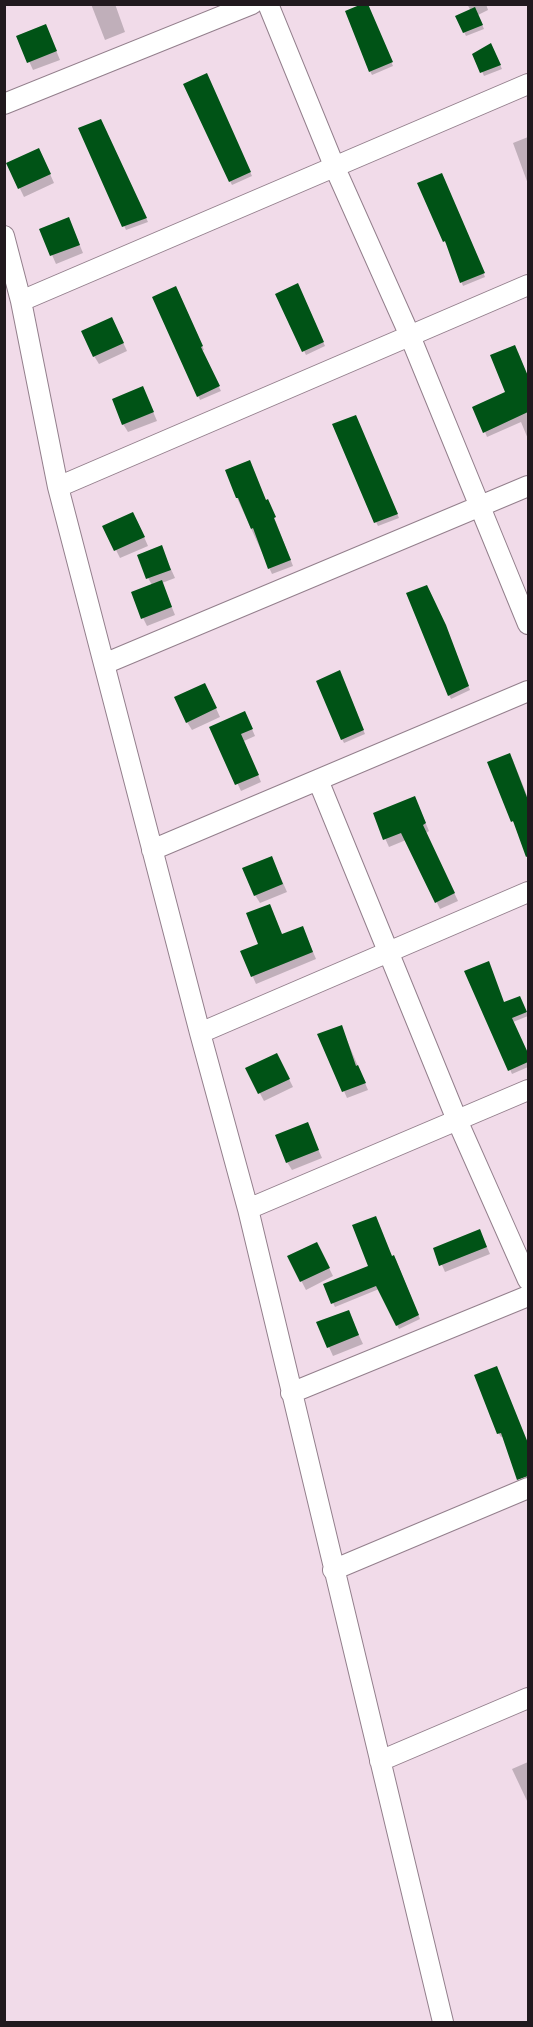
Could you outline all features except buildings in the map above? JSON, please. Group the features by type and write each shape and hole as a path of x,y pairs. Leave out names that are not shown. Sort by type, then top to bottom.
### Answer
{"street":[{"path":"4,104 252,4"},
{"path":"268,4 335,168 410,336 528,624"},
{"path":"21,300 528,84"},
{"path":"4,236 21,300 58,487 248,1209 443,2022"},
{"path":"58,487 528,285"},
{"path":"104,664 528,486"},
{"path":"152,850 528,691"},
{"path":"318,780 457,1120 528,1280"},
{"path":"200,1033 528,892"},
{"path":"248,1209 528,1090"},
{"path":"291,1393 528,1296"},
{"path":"333,1570 528,1488"},
{"path":"380,1761 528,1698"}]}
